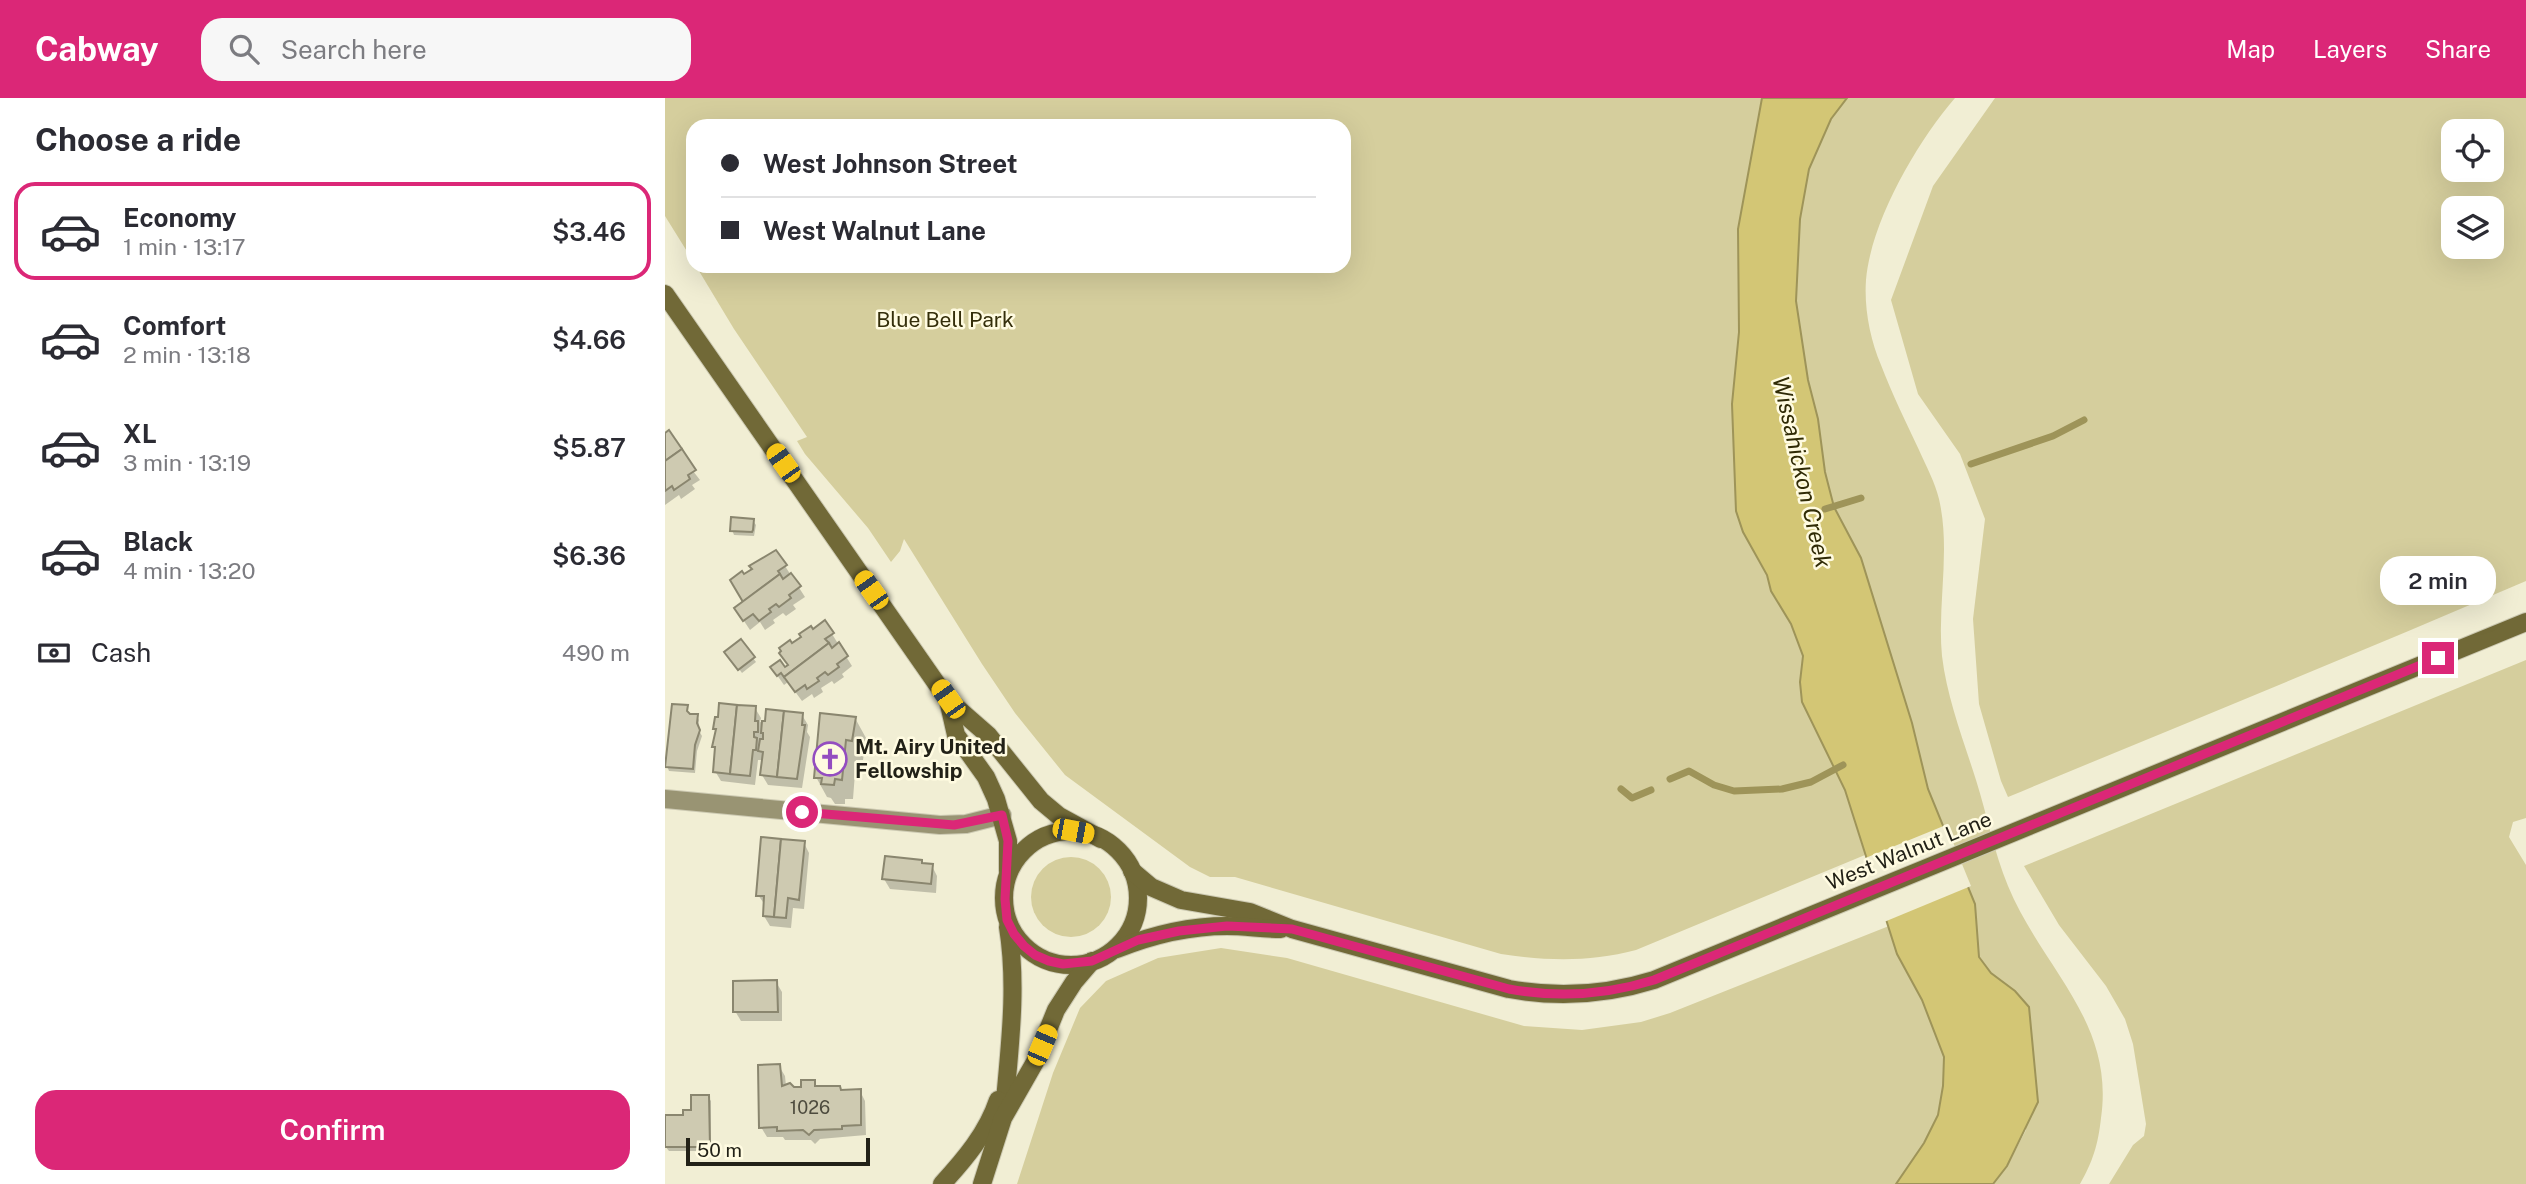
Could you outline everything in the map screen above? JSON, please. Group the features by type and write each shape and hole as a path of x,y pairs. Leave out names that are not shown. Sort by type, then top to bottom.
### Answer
{"street":[{"path":"665,294 948,699 988,735 1041,801 1059,816 1101,839 1119,853 1132,871 1138,897 1133,923 1118,945 1100,957 1074,982 1056,1010 1035,1062 1003,1118 982,1184"},
{"name":"West Walnut Lane","path":"1132,871 1151,887 1166,895 1201,905 1250,912 1292,929 1535,994 1590,993 1636,986 2526,622"},
{"path":"948,699 956,735 986,777 1002,815 1008,841 1005,899 1012,962 1012,999 1003,1118"},
{"path":"665,799 940,825 966,824 1002,815"},
{"path":"1007,878 1021,853 1045,836 1073,831 1101,839"},
{"path":"1007,920 1014,934 1035,955 1063,964 1100,957"},
{"name":"West Walnut Lane","path":"1100,957 1138,940 1179,931 1227,926 1292,929"},
{"path":"942,1184 962,1163 987,1126 1007,1069"}],"green space":[{"name":"Blue Bell Park","path":"665,98 1762,98 1738,229 1739,333 1732,404 1743,532 1767,575 1771,591 1791,624 1803,656 1800,682 1814,724 1845,790 1865,855 1636,950 1602,957 1569,959 1501,954 1235,877 1210,877 1190,867 1065,775 1015,713 904,539 900,551 891,562 868,528 805,454 797,441 807,437 734,329 700,273 1351,273 1351,119 686,119 686,250 665,216"},
{"path":"1847,98 1955,98 1911,159 1886,208 1870,257 1866,280 1867,312 1877,355 1939,499 1944,538 1941,636 1944,672 1999,860 2022,916 2073,996 2097,1052 2102,1084 2100,1128 2094,1152 2080,1184 1993,1184 2007,1166 2026,1130 2015,991 1991,973 1979,957 1975,904 1928,789 1912,723 1861,558 1834,507 1825,472 1796,301 1800,219 1809,169 1831,119"},
{"path":"1995,98 2526,98 2526,581 2008,797 1979,704 1973,619 1985,519 1960,454 1918,394 1891,300 1933,186"},
{"path":"2526,660 2526,818 2513,822 2509,837 2526,865 2526,1184 2109,1184 2133,1145 2144,1136 2146,1124 2133,1044 2125,1019 2106,986 2059,925 2024,866"},
{"path":"1071,857 1086,860 1099,869 1108,882 1111,897 1108,912 1099,925 1086,934 1071,937 1056,934 1043,925 1034,912 1031,897 1034,882 1043,869 1056,860"},
{"path":"1889,926 1897,954 1922,1000 1944,1057 1938,1115 1925,1143 1896,1184 1017,1184 1053,1073 1080,1008 1106,981 1158,958 1221,948 1287,958 1524,1026 1582,1030 1641,1022 1670,1013"}],"water":[{"name":"Wissahickon Creek","path":"1762,98 1847,98 1831,119 1809,169 1800,219 1796,301 1808,380 1834,507 1861,558 1912,723 1928,789 1975,904 1979,957 1991,973 2015,991 2029,1007 2038,1102 2007,1166 1993,1184 1896,1184 1924,1143 1938,1115 1944,1057 1922,1000 1897,954 1845,790 1802,702 1800,682 1803,656 1791,624 1771,591 1767,575 1743,532 1736,511 1732,404 1739,332 1738,229"}],"pier":[{"path":"1946,825 1971,886 1884,922 1863,859"}],"building":[{"path":"669,430 682,449 665,461 665,433"},
{"path":"682,449 696,470 688,475 690,479 674,490 672,486 665,491 665,461"},
{"path":"731,517 754,519 752,532 730,531"},
{"path":"776,550 787,565 778,571 780,574 743,602 730,580 742,571 744,574 752,569 749,566"},
{"path":"791,573 801,586 789,595 791,598 779,607 776,604 769,609 771,612 759,621 753,614 743,621 734,608 780,574 783,579"},
{"path":"825,620 834,633 825,639 829,643 784,677 781,673 777,676 770,667 780,660 785,667 788,665 779,653 779,648 790,640 792,643 801,637 799,634 811,626 813,629"},
{"path":"741,639 755,657 738,670 724,652"},
{"path":"839,642 848,656 837,664 839,667 828,675 825,672 817,678 819,681 807,689 805,685 795,692 784,677 829,643 832,648"},
{"path":"719,703 737,705 730,774 713,772 715,747 712,747 716,729 713,729 715,717 718,717"},
{"path":"672,704 688,705 687,711 690,714 698,714 697,723 700,730 695,745 693,769 665,767"},
{"path":"737,705 756,706 755,721 758,721 758,732 754,732 754,737 757,738 756,750 753,750 750,776 730,774"},
{"path":"766,709 784,711 777,777 760,775 763,752 758,751 760,739 763,739 762,721 765,721"},
{"path":"784,711 803,713 802,725 805,725 797,779 777,777"},
{"name":"Mt. Airy United Fellowship","path":"820,713 856,717 852,741 846,740 842,780 835,779 834,785 821,784 822,778 814,778"},
{"path":"761,837 781,839 774,917 763,916 764,896 756,896"},
{"path":"781,839 805,841 799,900 788,898 786,918 774,917"},
{"path":"885,856 922,860 922,863 933,864 931,884 882,879"},
{"path":"777,980 778,1012 733,1012 733,981"},
{"path":"780,1064 782,1086 790,1083 794,1087 801,1087 801,1080 815,1080 815,1086 840,1086 841,1090 861,1089 861,1125 814,1130 809,1135 803,1130 777,1131 777,1127 759,1128 758,1065"},
{"path":"691,1095 709,1095 710,1147 665,1147 665,1115 683,1115 683,1110 691,1110"}],"waterway":[{"path":"1971,464 2053,436 2084,420"},
{"name":"Wissahickon Creek","path":"1825,509 1861,498"},
{"path":"1670,779 1689,771 1714,785 1734,791 1782,789 1811,782 1843,765"},
{"path":"1621,789 1632,798 1651,790"}],"place":[{"name":"Mt. Airy United Fellowship","path":"830,759"}],"route":[{"path":"802,812 940,825 966,824 1002,815 1009,856 1005,888 1007,920 1024,946 1049,961 1063,964 1092,961 1138,940 1197,928 1227,926 1292,929 1509,989 1535,994 1590,993 1636,986 1654,980 2438,658"}]}
